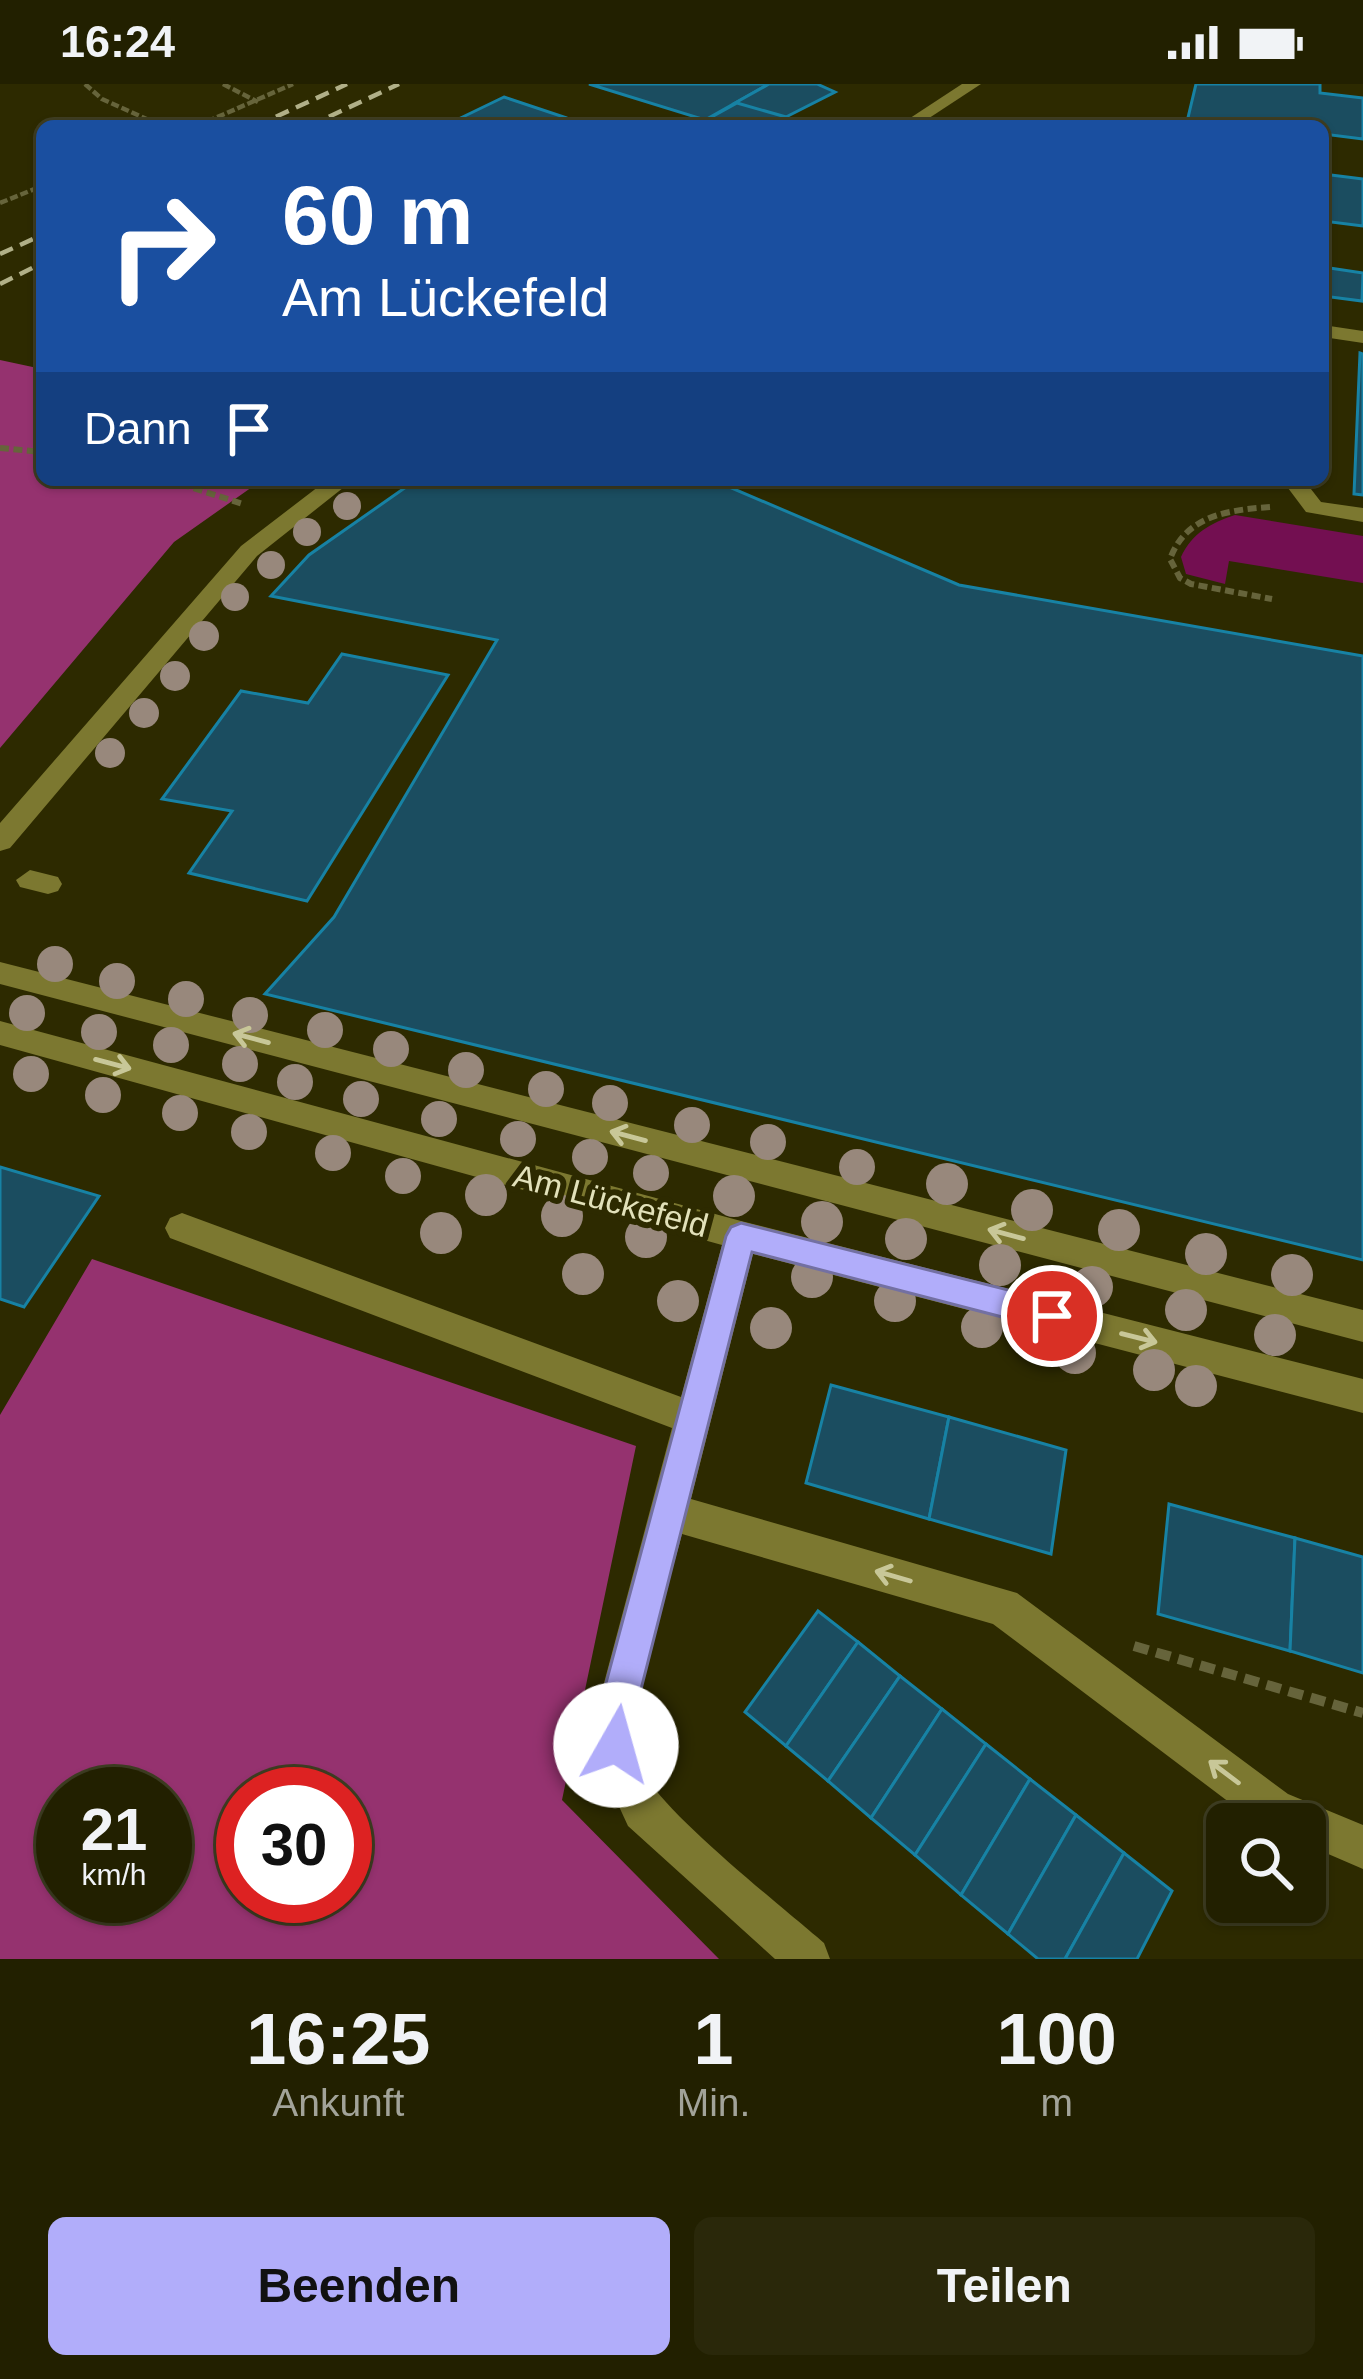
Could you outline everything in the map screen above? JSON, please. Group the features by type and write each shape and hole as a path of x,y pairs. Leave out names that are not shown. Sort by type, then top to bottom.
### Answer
{"street":[{"path":"916,120 973,84"},
{"path":"1329,332 1363,337"},
{"path":"0,841 249,551 332,486"},
{"path":"1298,486 1314,507 1363,515"},
{"name":"Am Lückefeld","path":"0,973 1363,1326"},
{"name":"Am Lückefeld","path":"0,1034 741,1236 1363,1396"},
{"path":"182,1228 693,1419"},
{"path":"741,1236 617,1709 619,1763 643,1811 808,1959"},
{"path":"668,1511 1003,1607 1273,1809 1363,1847"}],"path":[{"path":"86,84 102,99 149,120"},
{"path":"224,84 258,102"},
{"path":"212,120 293,84"},
{"path":"0,203 36,189"},
{"path":"0,448 36,451"},
{"path":"187,486 243,504"},
{"path":"1272,599 1191,584 1173,569 1173,547 1180,536 1213,515 1236,508 1314,507"},
{"path":"1115,1640 1363,1713"}],"shaded area":[{"path":"0,360 36,368 36,486 253,486 174,542 0,748"},
{"path":"1235,515 1363,536 1363,583 1229,561 1225,584 1186,574 1181,557 1191,541 1210,525"},
{"path":"92,1259 636,1446 562,1800 719,1959 0,1959 0,1415"}],"building":[{"path":"589,84 769,84 705,120"},
{"path":"769,84 817,84 835,92 784,118 735,103"},
{"path":"1196,84 1320,84 1320,93 1363,98 1363,139 1329,135 1329,120 1187,120"},
{"path":"504,97 564,117 558,120 456,120"},
{"path":"737,103 786,117 786,120 708,119"},
{"path":"1329,175 1363,179 1363,226 1329,222"},
{"path":"1329,268 1363,273 1362,301 1329,297"},
{"path":"1363,354 1363,495 1354,494"},
{"path":"407,486 727,486 959,585 1363,656 1363,1260 265,994 334,917 497,640 271,596 309,555"},
{"path":"342,654 448,675 307,901 189,873 232,811 162,799 241,691 308,703"},
{"path":"0,1167 99,1196 24,1307 0,1299"},
{"path":"831,1385 949,1417 929,1519 806,1483"},
{"path":"949,1417 1066,1450 1051,1554 929,1519"},
{"path":"1169,1504 1295,1538 1290,1651 1158,1614"},
{"path":"1295,1538 1363,1557 1363,1673 1290,1651"},
{"path":"818,1611 858,1642 786,1746 745,1712"},
{"path":"858,1642 900,1676 828,1781 786,1746"},
{"path":"900,1676 942,1709 871,1818 828,1781"},
{"path":"942,1709 986,1744 915,1855 871,1818"},
{"path":"986,1744 1030,1779 961,1895 915,1855"},
{"path":"1030,1779 1076,1815 1008,1934 961,1895"},
{"path":"1076,1815 1124,1853 1065,1959 1038,1959 1008,1934"},
{"path":"1124,1853 1172,1891 1137,1959 1065,1959"}],"railway":[{"path":"269,120 347,84"},
{"path":"322,120 399,84"},
{"path":"0,254 36,238"},
{"path":"0,284 36,266"}],"route":[{"path":"616,1745 617,1709 741,1236 1052,1316"}]}
